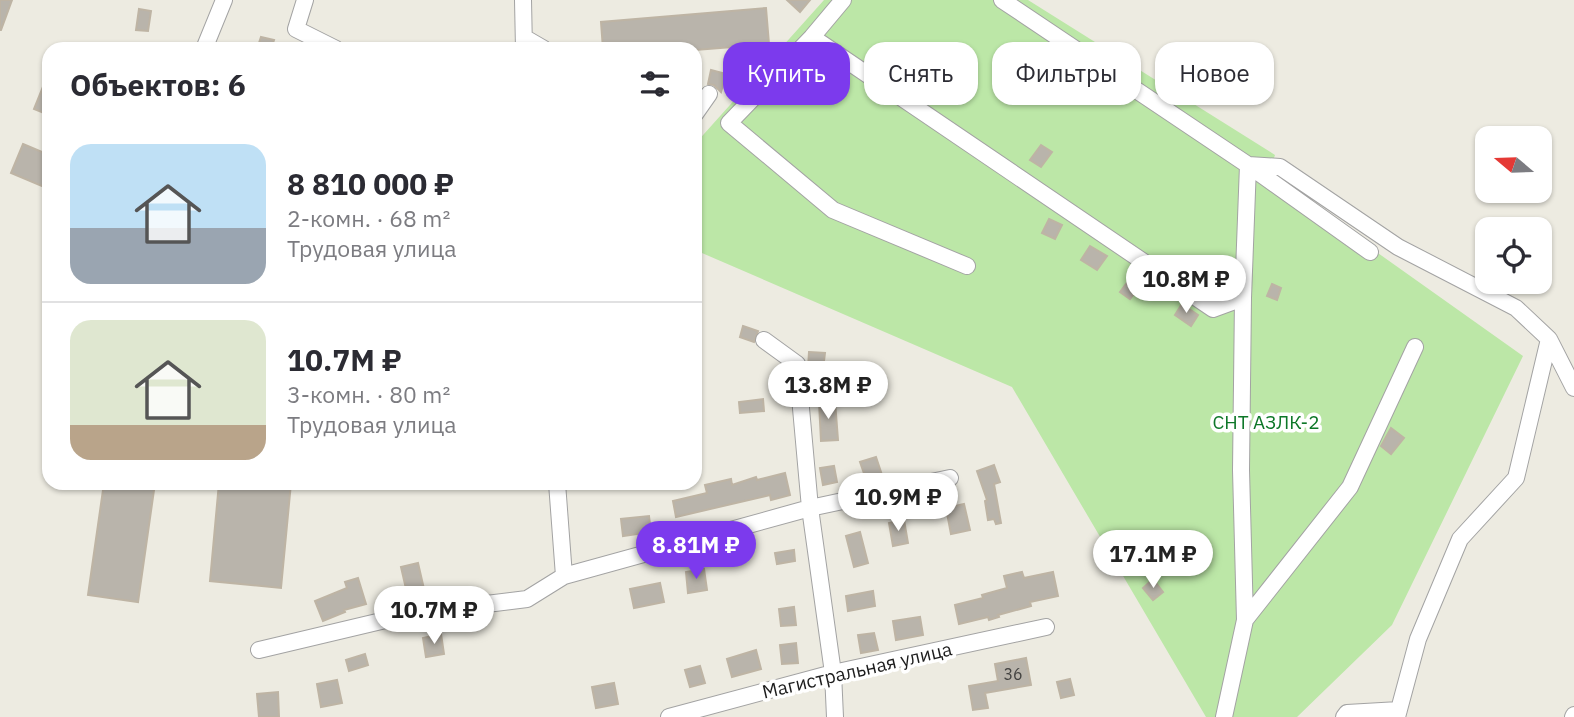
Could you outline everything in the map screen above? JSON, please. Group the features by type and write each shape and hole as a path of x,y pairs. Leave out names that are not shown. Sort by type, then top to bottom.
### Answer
{"street":[{"path":"207,42 223,0"},
{"path":"304,0 296,29 322,42"},
{"path":"523,0 524,42"},
{"path":"843,0 812,37 729,123 833,210 967,266"},
{"path":"1002,0 1370,252"},
{"path":"812,37 1213,309 1243,298"},
{"path":"702,104 709,94"},
{"path":"1224,717 1245,620 1241,470 1248,166"},
{"path":"1248,166 1280,167 1398,247 1516,308 1549,340 1574,388"},
{"path":"764,340 797,364 810,508 833,674 835,717"},
{"path":"1344,717 1347,713 1398,713 1418,639 1460,539 1516,478 1549,340"},
{"path":"1245,620 1350,487 1415,348"},
{"path":"259,650 453,604 470,606 527,599 564,576 810,508 950,478"},
{"path":"558,490 564,576"},
{"name":"Магистральная улица","path":"669,717 833,674 1046,627"}],"green space":[{"name":"СНТ АЗЛК-2","path":"824,0 1028,0 1095,42 992,42 992,105 1141,105 1141,71 1155,80 1155,105 1195,105 1275,155 1268,175 1523,356 1392,625 1297,717 1206,717 1012,387 702,253 702,136 730,105 850,105 850,42 786,42"}],"building":[{"path":"0,0 12,0 1,30 0,30"},
{"path":"787,0 810,0 800,12"},
{"path":"766,8 769,42 723,42 723,48 702,49 702,42 602,42 601,22"},
{"path":"139,9 151,11 148,31 136,30"},
{"path":"261,37 274,40 273,42 259,42"},
{"path":"711,70 723,73 721,92 714,85 708,84"},
{"path":"42,89 42,112 34,109"},
{"path":"23,144 42,152 42,186 11,173"},
{"path":"1041,145 1052,152 1041,167 1030,160"},
{"path":"1049,219 1062,225 1055,239 1042,233"},
{"path":"1090,246 1107,256 1097,270 1081,260"},
{"path":"1132,276 1141,284 1130,299 1120,292"},
{"path":"1272,284 1281,288 1277,300 1267,296"},
{"path":"1182,304 1198,315 1191,326 1175,315"},
{"path":"743,326 758,331 754,342 740,337"},
{"path":"809,352 825,353 823,369 808,368"},
{"path":"763,399 764,411 740,413 739,402"},
{"path":"835,401 838,440 821,441 819,402"},
{"path":"1391,428 1404,438 1391,454 1381,446"},
{"path":"876,457 884,481 868,485 860,462"},
{"path":"994,465 1000,482 994,484 1001,523 996,524 994,519 988,520 987,500 977,471"},
{"path":"834,466 837,482 823,485 820,468"},
{"path":"785,473 790,495 771,500 770,495 676,517 673,501 707,493 705,485 731,479 732,485 756,477 757,480"},
{"path":"103,490 154,490 138,602 88,595"},
{"path":"218,490 290,490 281,588 210,581"},
{"path":"964,504 970,530 951,534 946,508"},
{"path":"649,516 651,532 623,536 621,519"},
{"path":"904,520 908,543 893,546 889,523"},
{"path":"860,532 868,563 854,567 846,536"},
{"path":"794,550 795,561 777,564 775,553"},
{"path":"418,563 424,589 407,593 401,567"},
{"path":"704,569 707,590 688,593 686,572"},
{"path":"1022,572 1024,578 1053,572 1058,596 1030,602 1031,606 989,620 988,617 959,624 955,605 1007,588 1004,576"},
{"path":"358,578 366,604 344,610 345,612 323,621 315,601 347,588 345,582"},
{"path":"1153,579 1163,592 1153,600 1143,588"},
{"path":"660,583 664,602 634,608 630,589"},
{"path":"873,591 875,606 848,611 846,596"},
{"path":"794,607 796,625 781,626 779,609"},
{"path":"920,617 923,635 896,640 893,621"},
{"path":"874,633 878,650 861,653 858,635"},
{"path":"441,634 444,654 426,657 423,638"},
{"path":"796,643 798,663 782,664 780,645"},
{"path":"756,650 761,669 732,677 727,659"},
{"path":"365,654 368,665 349,671 346,660"},
{"path":"1026,658 1031,685 985,693 988,708 973,710 969,686 998,681 995,664"},
{"path":"700,666 705,683 690,687 685,670"},
{"path":"1070,679 1074,695 1061,698 1057,682"},
{"path":"337,680 342,703 321,707 317,684"},
{"path":"614,683 618,704 596,708 592,687"},
{"path":"278,692 279,717 259,717 257,694"}]}
